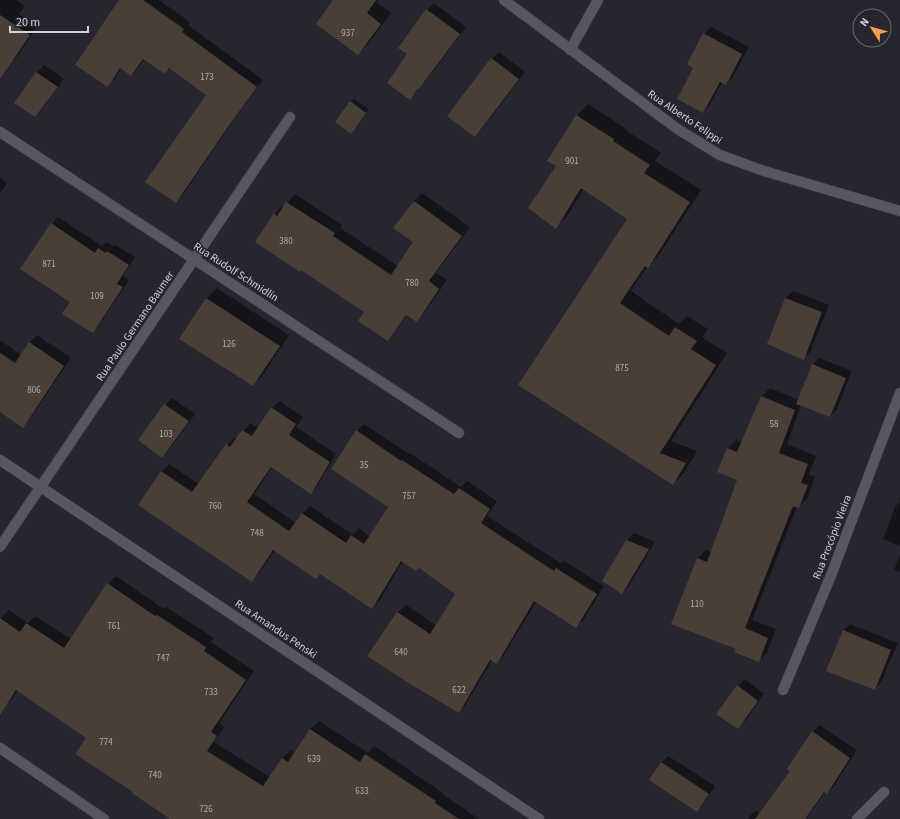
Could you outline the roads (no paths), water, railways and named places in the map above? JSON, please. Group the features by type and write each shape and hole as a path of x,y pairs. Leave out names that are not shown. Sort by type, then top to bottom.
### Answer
{"street":[{"name":"Rua Alberto Felippi","path":"504,0 679,130 720,155 764,171 900,211"},
{"path":"570,50 598,0"},
{"name":"Rua Paulo Germano Baumer","path":"0,548 290,117"},
{"name":"Rua Rudolf Schmidlin","path":"0,132 459,433"},
{"name":"Rua Procópio Vieira","path":"783,690 830,578 900,392"},
{"name":"Rua Amandus Penski","path":"0,460 540,819"},
{"path":"0,748 104,819"},
{"path":"857,819 884,792"}]}
